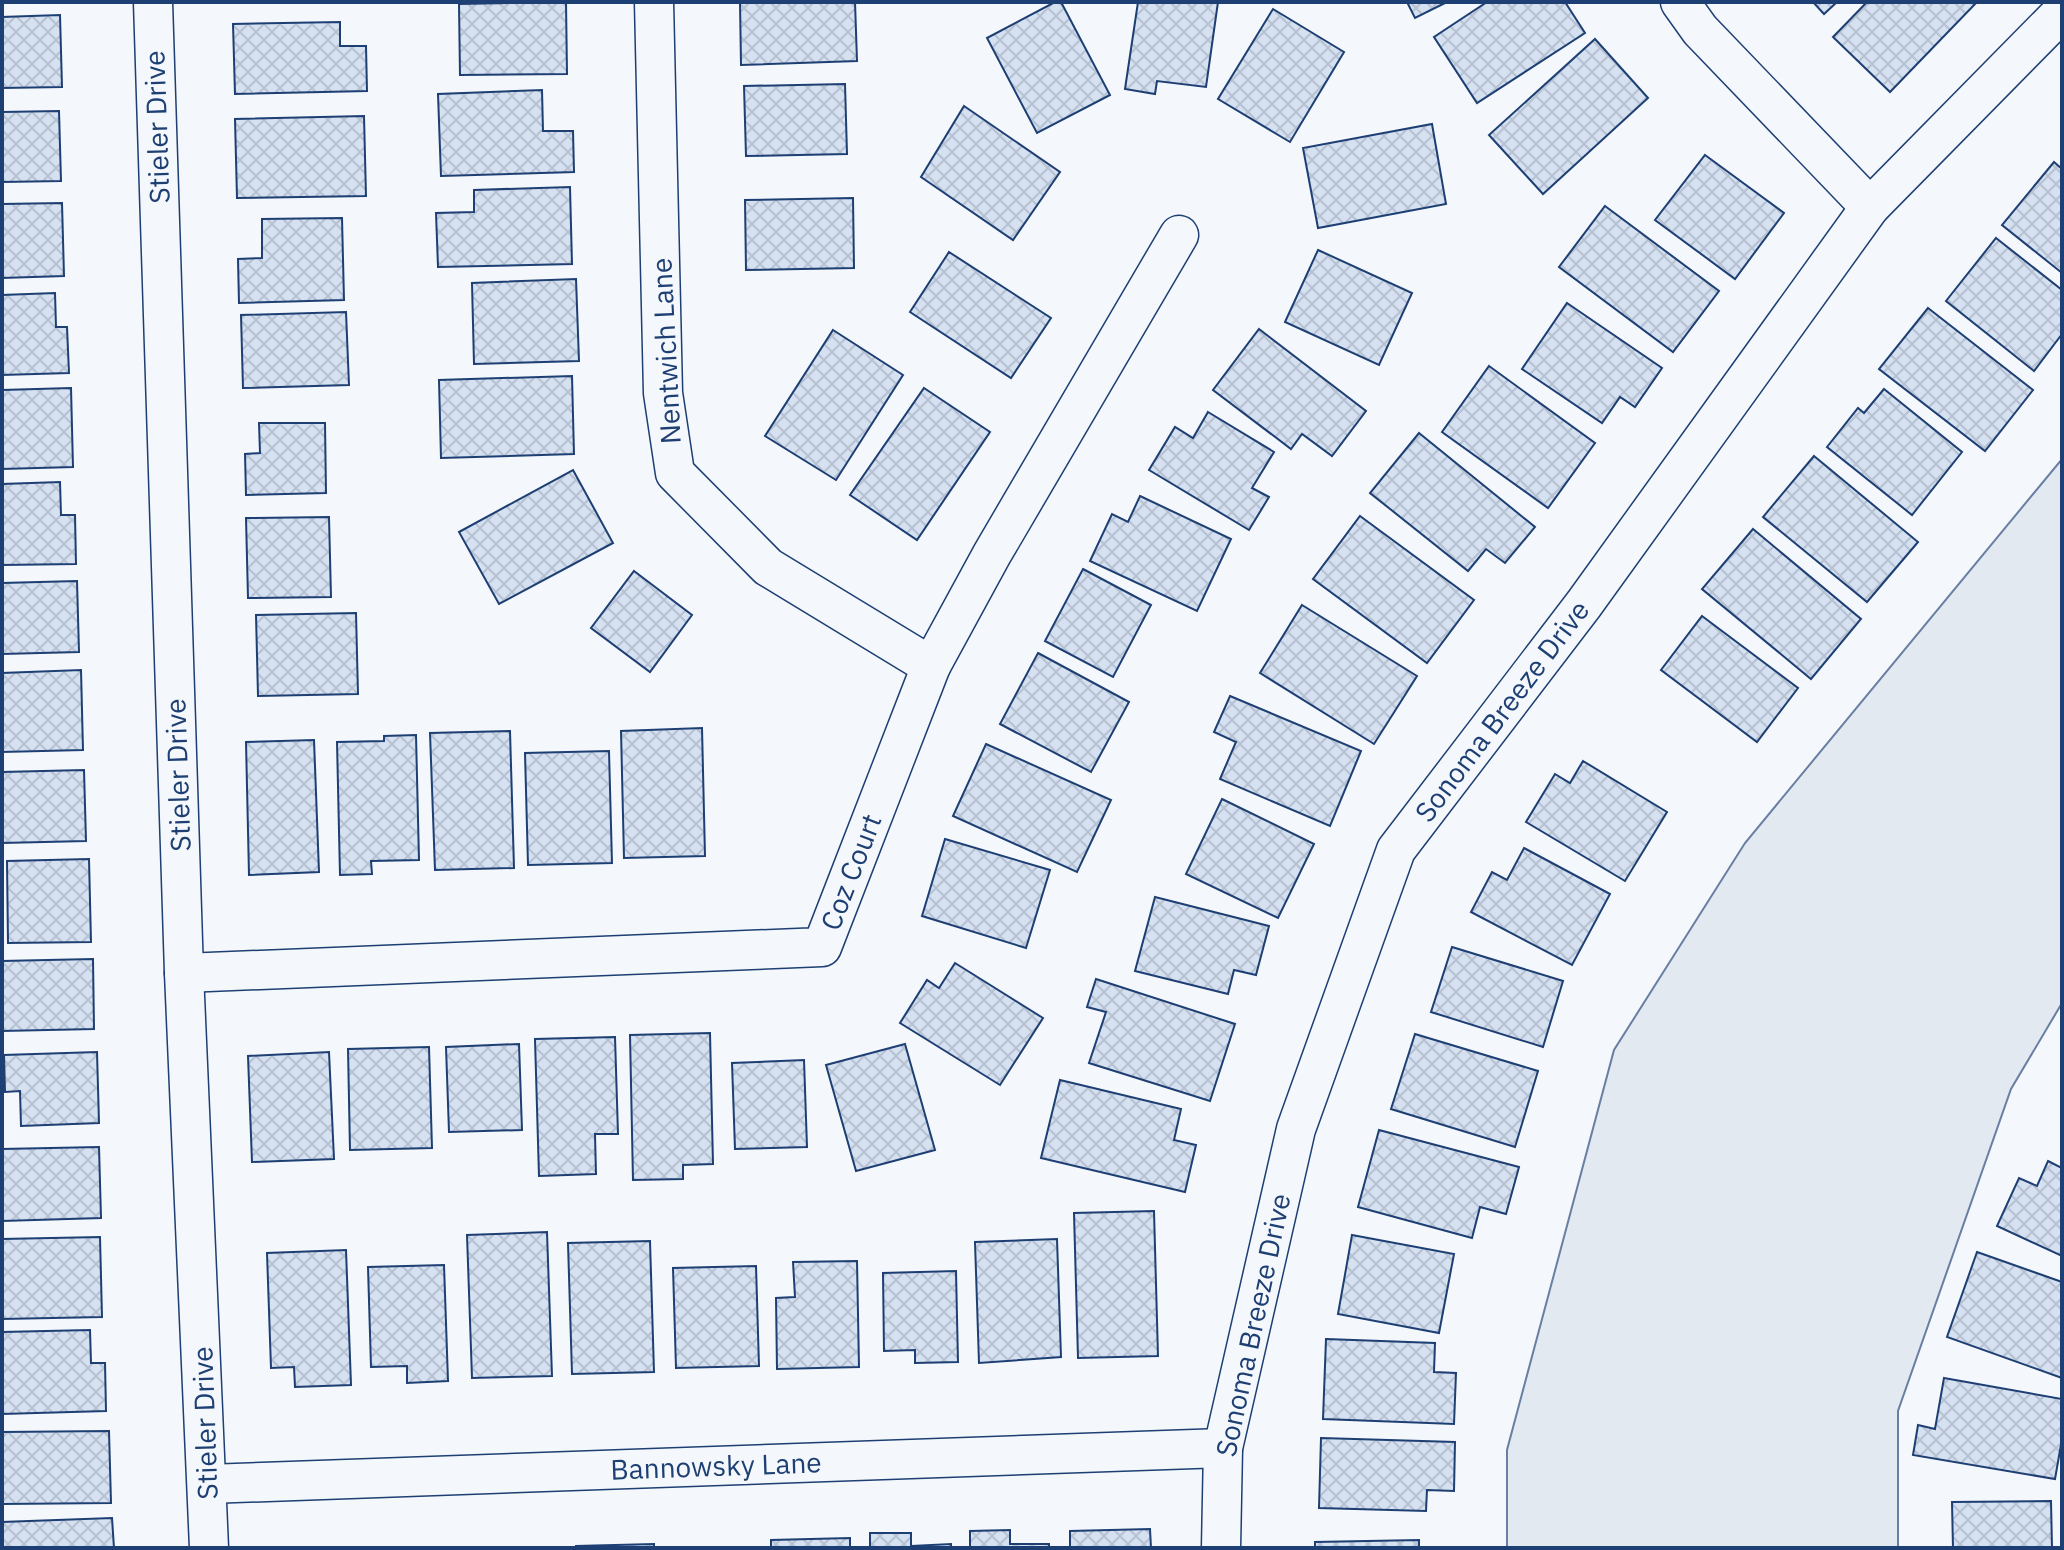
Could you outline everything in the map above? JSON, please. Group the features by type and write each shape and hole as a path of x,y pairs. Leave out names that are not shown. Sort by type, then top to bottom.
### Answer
{"street":[{"name":"Stieler Drive","path":"153,2 184,973 209,1548"},
{"name":"Nentwich Lane","path":"654,2 663,393 675,473 768,567 931,666"},
{"path":"1680,2 1700,30 1870,207"},
{"name":"Sonoma Breeze Drive","path":"1221,1548 1223,1448 1296,1129 1396,850 1584,604 1870,207 2062,12"},
{"name":"Coz Court","path":"184,973 822,947 931,666 1179,235"},
{"name":"Bannowsky Lane","path":"208,1484 1223,1448"}],"shaded area":[{"path":"2062,459 2062,1003 2011,1089 1898,1411 1898,1548 1507,1548 1507,1450 1614,1050 1745,843"}],"building":[{"path":"566,2 567,74 460,75 459,4"},
{"path":"740,2 855,2 857,61 741,65"},
{"path":"1055,2 1061,2 1110,95 1037,133 987,38"},
{"path":"1138,2 1218,2 1206,87 1157,81 1155,94 1125,89"},
{"path":"1407,2 1447,2 1415,18"},
{"path":"1487,2 1565,2 1585,33 1477,103 1434,37"},
{"path":"1813,2 1837,2 1824,14"},
{"path":"1867,2 1977,2 1890,92 1833,37"},
{"path":"1273,9 1344,52 1290,142 1218,99"},
{"path":"60,15 62,87 2,88 2,17"},
{"path":"340,22 340,46 366,46 367,91 235,94 233,24"},
{"path":"1595,39 1648,98 1543,194 1489,135"},
{"path":"845,84 847,154 746,156 744,86"},
{"path":"542,90 543,131 573,131 574,172 441,176 438,94"},
{"path":"964,106 1060,172 1013,240 921,177"},
{"path":"59,111 61,181 2,182 2,112"},
{"path":"364,116 366,196 237,198 235,119"},
{"path":"1432,124 1446,204 1318,228 1303,148"},
{"path":"1705,155 1784,213 1735,279 1655,220"},
{"path":"2054,162 2062,169 2062,273 2002,225"},
{"path":"570,187 572,264 438,267 436,213 474,212 474,190"},
{"path":"853,198 854,268 746,270 745,200"},
{"path":"62,203 64,276 2,278 2,204"},
{"path":"1605,206 1719,291 1673,352 1559,267"},
{"path":"342,218 344,300 239,303 238,259 262,258 262,219"},
{"path":"1996,238 2062,290 2062,334 2034,371 1946,301"},
{"path":"1318,250 1412,293 1379,365 1285,322"},
{"path":"949,252 1051,318 1011,378 910,312"},
{"path":"576,279 579,361 474,364 472,283"},
{"path":"55,293 56,327 67,327 69,373 2,375 2,295"},
{"path":"1567,303 1662,368 1635,407 1620,397 1602,423 1522,369"},
{"path":"1928,308 2033,390 1985,451 1879,369"},
{"path":"346,312 349,385 243,388 241,315"},
{"path":"1259,329 1366,411 1332,456 1302,434 1291,449 1213,390"},
{"path":"833,330 903,375 836,480 765,436"},
{"path":"1489,366 1595,443 1548,508 1442,432"},
{"path":"572,376 574,454 441,458 439,380"},
{"path":"71,388 73,467 2,469 2,390"},
{"path":"924,388 990,432 917,540 850,495"},
{"path":"1884,389 1962,452 1912,515 1827,447 1858,408 1864,413"},
{"path":"1208,412 1274,452 1252,488 1269,497 1249,530 1149,470 1175,427 1193,438"},
{"path":"259,423 325,423 326,493 246,495 245,454 260,453"},
{"path":"1419,433 1535,527 1505,563 1486,549 1468,571 1370,493"},
{"path":"1814,456 1918,542 1867,602 1763,517"},
{"path":"573,470 613,543 499,604 459,532"},
{"path":"60,482 61,515 75,515 76,564 2,565 2,484"},
{"path":"1140,496 1231,539 1197,611 1090,561 1112,514 1128,522"},
{"path":"1360,516 1474,600 1427,663 1313,579"},
{"path":"329,517 331,597 248,598 246,518"},
{"path":"1753,529 1861,619 1811,679 1702,589"},
{"path":"1083,569 1151,605 1113,677 1045,641"},
{"path":"634,571 692,615 650,672 591,628"},
{"path":"77,581 79,652 2,654 2,583"},
{"path":"1302,605 1417,676 1374,744 1260,673"},
{"path":"356,613 358,694 258,696 256,615"},
{"path":"1702,616 1798,688 1757,742 1661,670"},
{"path":"1038,653 1129,702 1091,772 1000,724"},
{"path":"81,670 83,750 2,752 2,673"},
{"path":"1230,696 1361,751 1330,826 1220,779 1236,742 1214,732"},
{"path":"702,728 705,856 624,858 621,731"},
{"path":"510,731 514,868 435,870 430,733"},
{"path":"416,735 419,860 371,861 372,874 340,875 337,742 384,741 384,736"},
{"path":"314,740 319,872 249,875 246,742"},
{"path":"986,744 1111,800 1077,872 953,816"},
{"path":"609,751 612,863 528,865 525,753"},
{"path":"1583,761 1667,812 1625,881 1526,822 1555,774 1570,783"},
{"path":"84,770 86,841 2,843 2,772"},
{"path":"1222,799 1314,844 1278,918 1186,874"},
{"path":"945,839 1050,870 1026,948 922,916"},
{"path":"1524,848 1610,894 1572,965 1471,912 1492,872 1507,880"},
{"path":"89,859 91,942 8,943 7,861"},
{"path":"1155,897 1269,926 1256,975 1234,970 1228,994 1135,971"},
{"path":"1452,947 1563,981 1543,1047 1431,1012"},
{"path":"93,959 94,1029 2,1031 2,961"},
{"path":"955,963 1043,1018 1000,1085 900,1023 927,980 939,988"},
{"path":"1096,979 1235,1024 1210,1101 1089,1063 1106,1012 1087,1007"},
{"path":"710,1033 713,1164 683,1165 683,1179 633,1180 630,1035"},
{"path":"1415,1034 1538,1071 1515,1147 1391,1109"},
{"path":"615,1037 618,1134 595,1134 596,1174 539,1176 535,1039"},
{"path":"519,1044 522,1130 449,1132 446,1047"},
{"path":"905,1044 935,1150 856,1171 826,1065"},
{"path":"429,1047 432,1148 350,1150 348,1049"},
{"path":"97,1052 99,1123 21,1126 20,1091 5,1092 4,1055"},
{"path":"329,1052 334,1159 252,1162 248,1056"},
{"path":"804,1060 807,1147 735,1149 732,1063"},
{"path":"1060,1080 1181,1109 1174,1140 1196,1145 1185,1192 1041,1158"},
{"path":"1379,1130 1519,1167 1506,1214 1480,1207 1472,1238 1358,1207"},
{"path":"99,1147 101,1218 2,1221 2,1149"},
{"path":"2048,1161 2062,1168 2062,1256 1997,1226 2019,1178 2037,1186"},
{"path":"1154,1211 1158,1356 1078,1358 1074,1213"},
{"path":"547,1232 552,1376 472,1378 467,1235"},
{"path":"1352,1235 1454,1254 1439,1333 1338,1314"},
{"path":"100,1237 102,1317 2,1319 2,1239"},
{"path":"1057,1239 1061,1357 979,1363 975,1242"},
{"path":"650,1241 654,1372 572,1374 568,1243"},
{"path":"346,1250 351,1385 295,1387 294,1367 271,1368 267,1253"},
{"path":"1977,1252 2062,1282 2062,1378 1947,1337"},
{"path":"857,1261 859,1367 777,1369 776,1298 795,1297 793,1262"},
{"path":"444,1265 448,1381 407,1383 407,1366 371,1367 368,1267"},
{"path":"756,1266 759,1366 676,1368 673,1268"},
{"path":"956,1271 958,1362 915,1363 915,1350 884,1351 883,1273"},
{"path":"90,1330 91,1363 105,1363 106,1411 2,1414 2,1332"},
{"path":"1326,1339 1435,1343 1434,1372 1456,1373 1454,1424 1323,1419"},
{"path":"1944,1378 2062,1399 2062,1439 2055,1479 1913,1455 1918,1425 1935,1429"},
{"path":"109,1431 111,1503 2,1504 2,1432"},
{"path":"1321,1438 1455,1442 1454,1491 1427,1490 1426,1511 1319,1508"},
{"path":"2051,1501 2052,1548 1953,1548 1952,1502"},
{"path":"112,1518 114,1548 2,1548 2,1522"},
{"path":"1150,1529 1151,1548 1070,1548 1070,1531"},
{"path":"1010,1530 1010,1544 1049,1544 1049,1548 970,1548 970,1531"},
{"path":"870,1533 911,1533 911,1546 951,1544 951,1548 870,1548"},
{"path":"850,1538 850,1548 771,1548 771,1540"},
{"path":"1419,1540 1419,1548 1315,1548 1315,1542"},
{"path":"654,1544 654,1548 576,1548 576,1546"}]}
